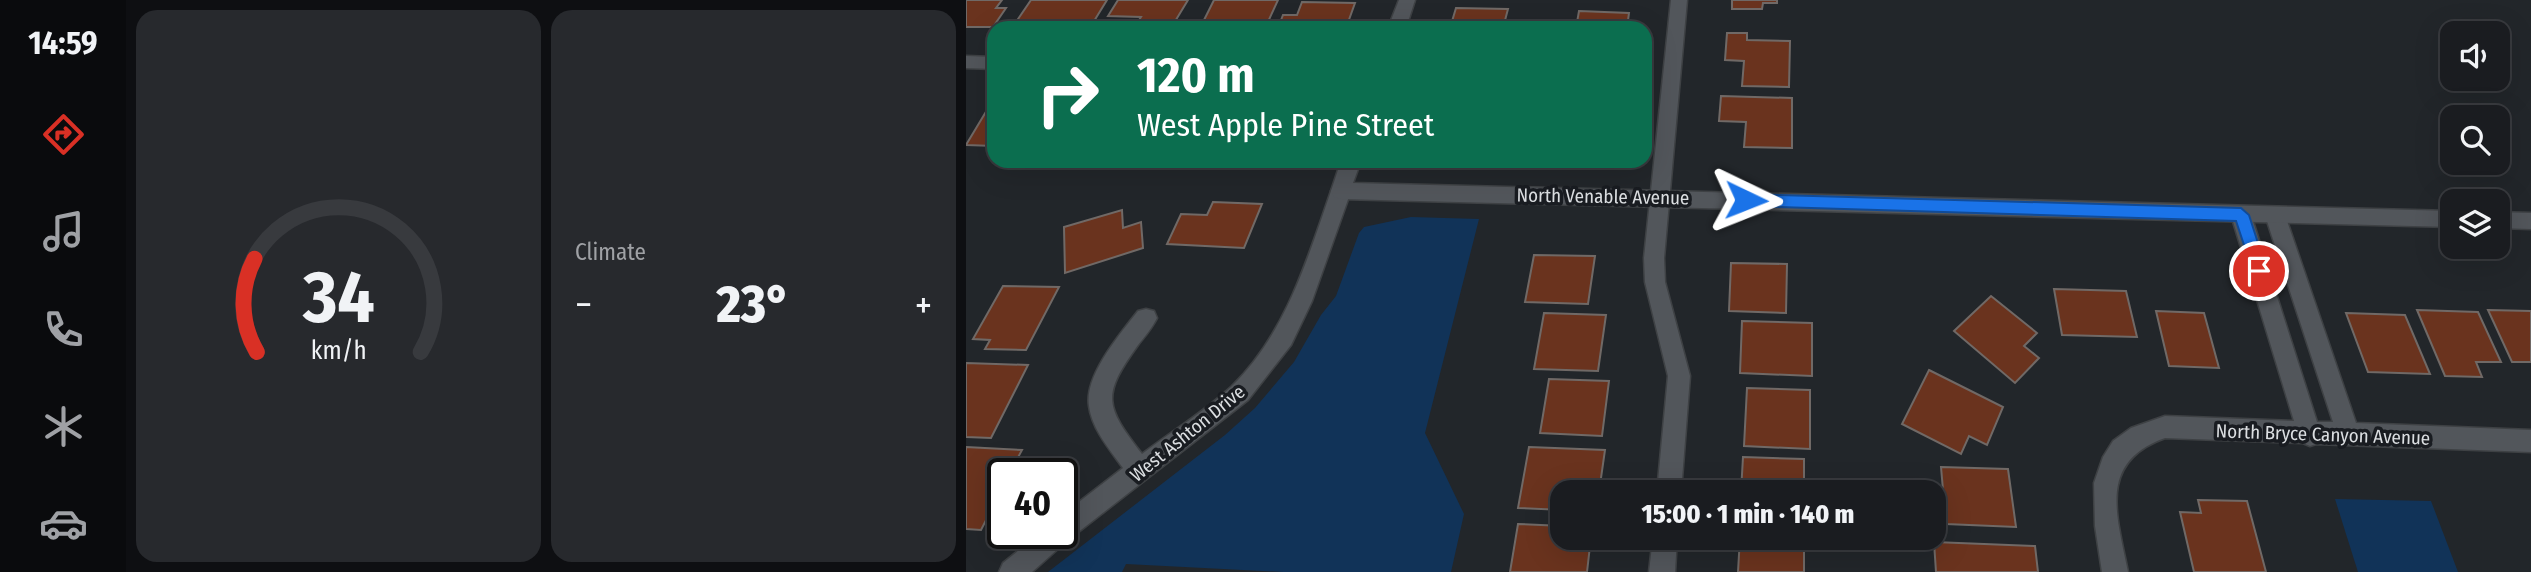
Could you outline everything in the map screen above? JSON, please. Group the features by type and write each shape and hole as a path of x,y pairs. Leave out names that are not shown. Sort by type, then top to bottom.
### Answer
{"street":[{"path":"1400,21 1407,0"},
{"path":"1670,480 1679,376 1655,282 1654,258 1679,0"},
{"path":"966,62 987,62"},
{"name":"West Ashton Drive","path":"1078,518 1240,393 1283,338 1305,295 1349,168"},
{"name":"North Venable Avenue","path":"1341,191 2440,219"},
{"path":"2241,215 2310,435"},
{"path":"2275,215 2349,436"},
{"path":"2510,220 2531,221"},
{"path":"1140,471 1104,418 1099,402 1102,388 1121,350 1146,318"},
{"name":"North Bryce Canyon Avenue","path":"2115,572 2104,502 2108,473 2120,448 2143,432 2165,427 2310,435 2531,441"},
{"path":"1012,572 1040,549"},
{"path":"1662,572 1664,550"}],"shaded area":[{"path":"1411,217 1479,219 1425,433 1464,514 1451,572 1284,572 1126,564 1122,572 1048,572 1225,435 1255,408 1294,362 1321,315 1336,296 1359,233 1364,227"},
{"path":"2335,499 2431,501 2458,572 2358,572"}],"building":[{"path":"966,0 1002,0 996,8 1006,8 997,21 987,21 987,27 966,27"},
{"path":"1031,0 1107,0 1094,21 1017,21"},
{"path":"1118,0 1188,0 1175,21 1138,21 1141,17 1108,16"},
{"path":"1214,0 1278,0 1268,21 1204,21"},
{"path":"1732,0 1777,0 1777,3 1763,3 1762,9 1732,9"},
{"path":"1302,2 1355,3 1349,21 1281,21 1283,15 1297,15"},
{"path":"1456,8 1508,9 1505,21 1452,21"},
{"path":"1579,11 1629,13 1628,21 1577,21"},
{"path":"1727,33 1747,33 1747,40 1790,41 1789,87 1742,86 1744,61 1725,60"},
{"path":"1721,96 1792,98 1792,148 1744,147 1746,122 1719,121"},
{"path":"987,110 987,146 966,145"},
{"path":"1213,202 1262,204 1244,248 1167,244 1181,214 1207,215"},
{"path":"1122,210 1123,228 1141,222 1143,248 1065,273 1064,227"},
{"path":"1534,255 1595,256 1588,304 1525,302"},
{"path":"1731,263 1787,264 1786,313 1729,311"},
{"path":"1003,286 1059,287 1026,350 985,349 990,340 973,339"},
{"path":"2054,289 2126,291 2137,337 2062,335"},
{"path":"1991,296 2037,333 2024,346 2039,358 2015,383 1954,331"},
{"path":"2417,310 2478,312 2501,362 2476,362 2482,377 2445,376"},
{"path":"2488,310 2531,311 2531,362 2512,362"},
{"path":"2156,311 2204,313 2219,368 2169,366"},
{"path":"1544,313 1606,315 1598,371 1534,369"},
{"path":"2346,313 2405,315 2430,374 2368,372"},
{"path":"1742,321 1812,323 1812,376 1740,373"},
{"path":"966,363 1028,365 991,438 966,437"},
{"path":"1929,370 2003,407 1987,445 1969,436 1961,454 1902,424"},
{"path":"1549,379 1609,381 1602,436 1540,433"},
{"path":"1747,388 1810,390 1810,449 1744,446"},
{"path":"966,447 1022,450 1018,458 987,458 987,518 981,530 966,529"},
{"path":"1529,447 1605,450 1601,480 1550,480 1550,509 1518,508"},
{"path":"1743,457 1804,459 1804,480 1742,480"},
{"path":"1941,467 2008,469 2016,527 1946,524 1946,480 1942,480"},
{"path":"2198,500 2247,501 2266,572 2194,572 2180,512 2201,513"},
{"path":"1518,524 1550,525 1550,550 1590,550 1587,572 1510,572"},
{"path":"1946,542 2035,546 2038,572 1936,572 1935,550 1946,550"},
{"path":"1739,550 1804,550 1804,572 1738,572"}],"route":[{"path":"1746,200 2241,215 2259,271"}]}
